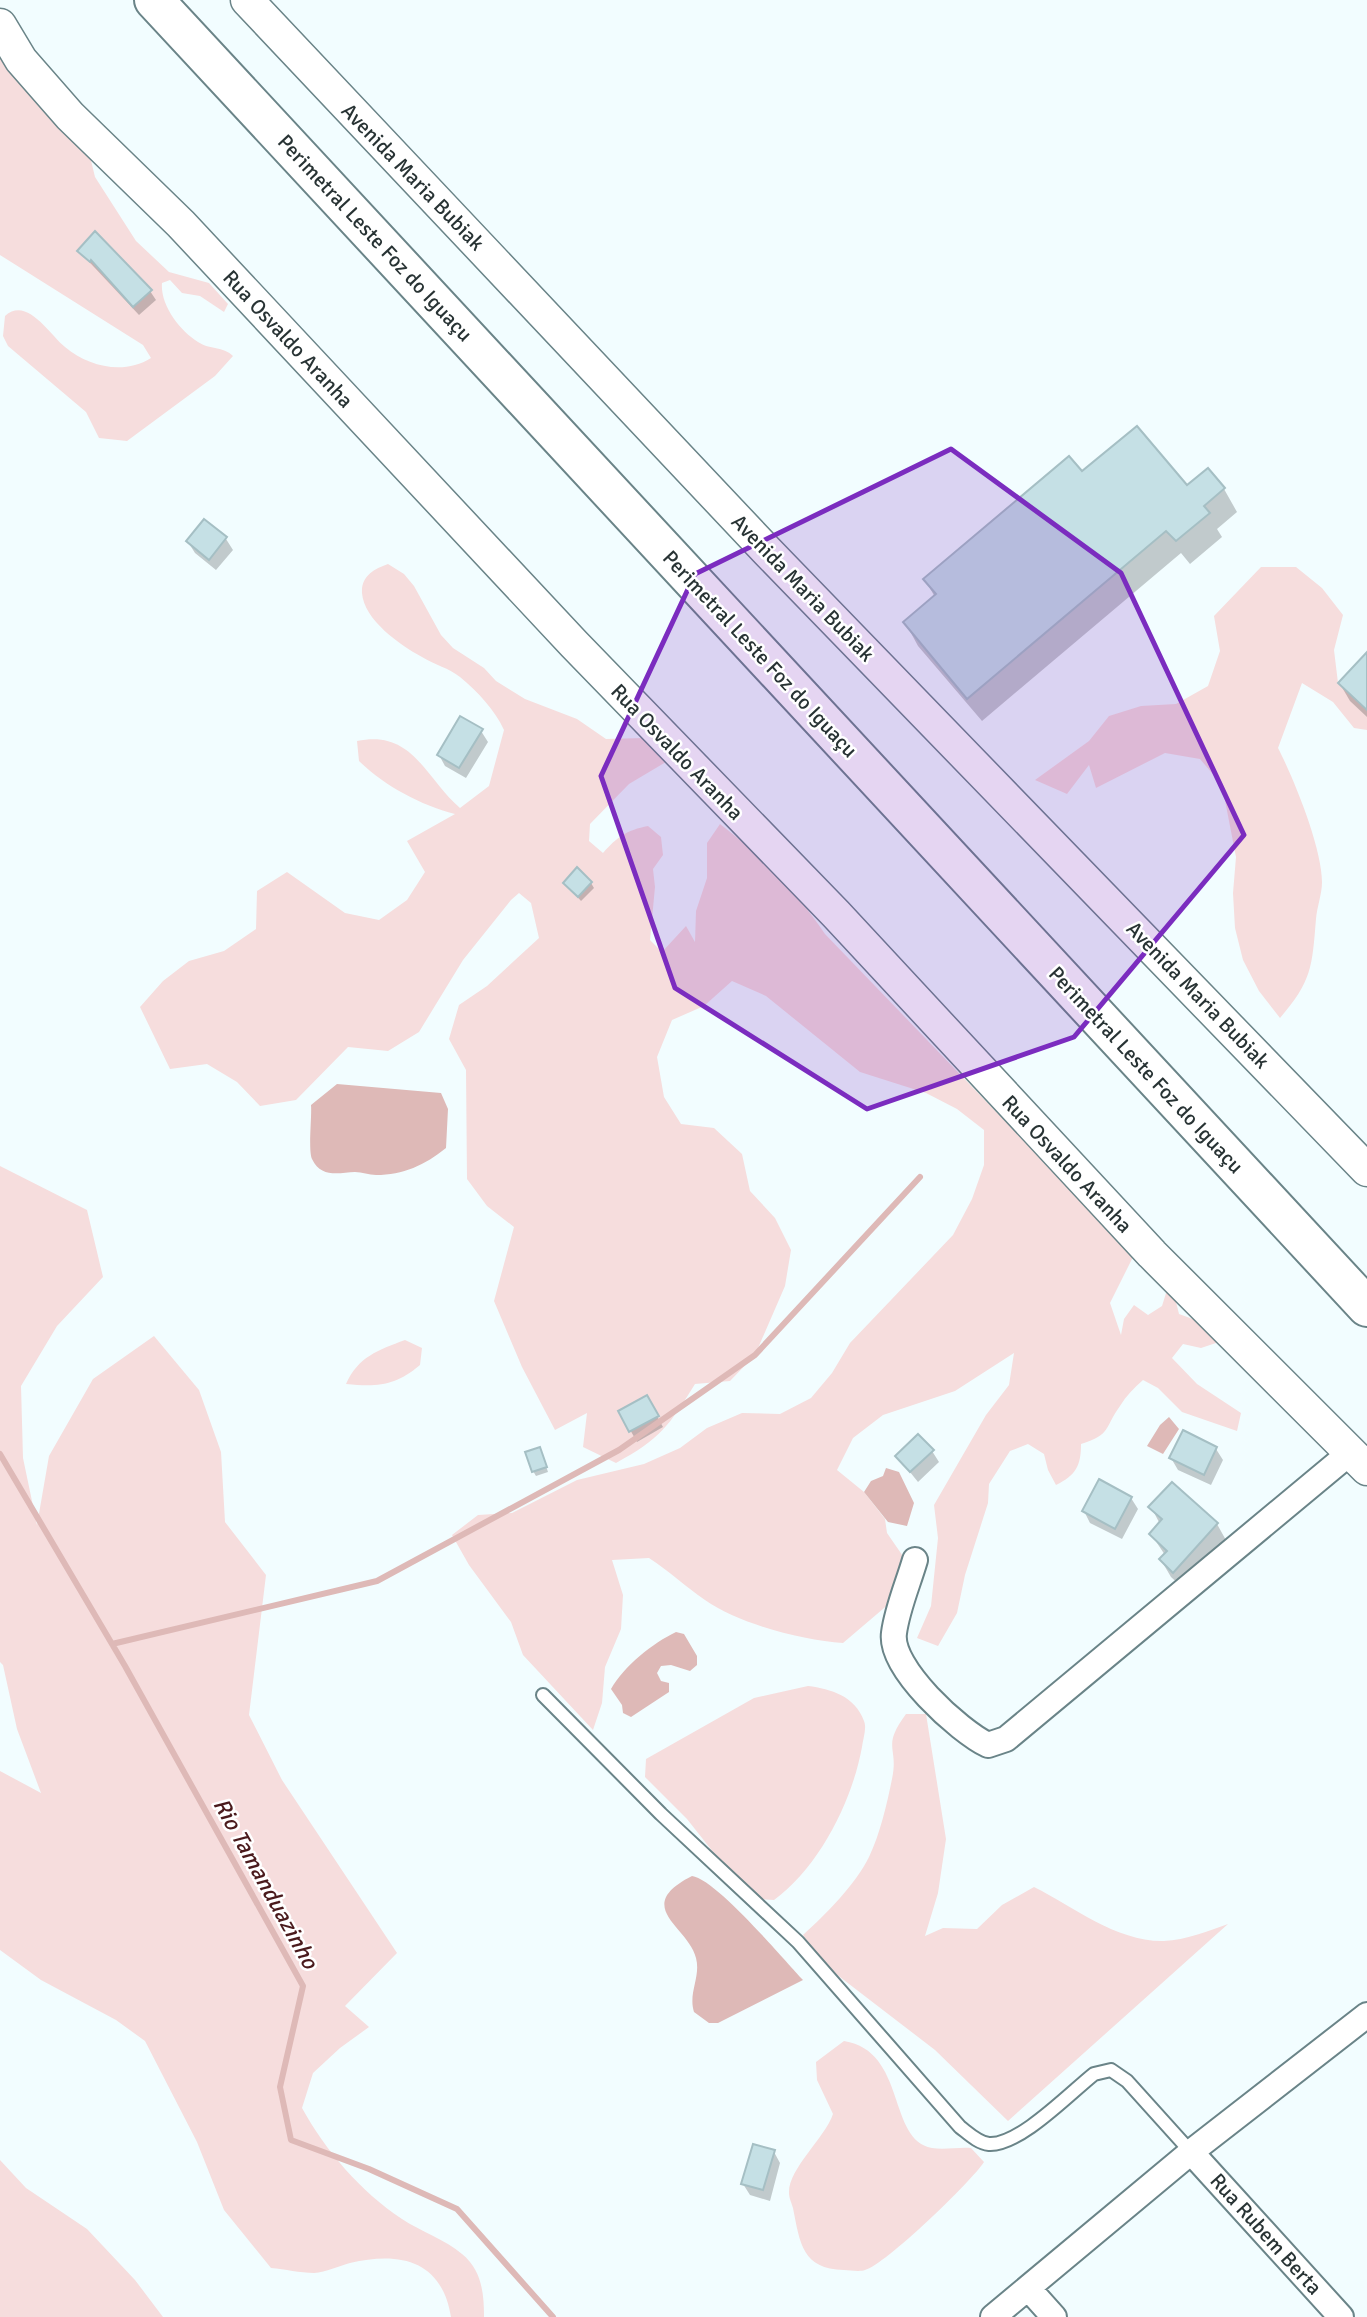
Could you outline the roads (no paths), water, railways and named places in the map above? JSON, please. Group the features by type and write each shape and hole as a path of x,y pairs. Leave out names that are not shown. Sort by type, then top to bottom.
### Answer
{"highway":[{"name":"Perimetral Leste Foz do Iguaçu","path":"154,0 1367,1307"}],"street":[{"name":"Avenida Maria Bubiak","path":"247,0 767,551 1367,1170"},
{"name":"Rua Osvaldo Aranha","path":"0,25 21,60 70,116 181,224 574,644 836,914 1152,1254 1359,1460"},
{"path":"915,1560 893,1634 895,1649 901,1663 931,1698 969,1736 988,1745 1006,1739 1359,1460"},
{"path":"993,2317 1191,2152 1366,2019"},
{"name":"Rua Rubem Berta","path":"1191,2152 1341,2317"},
{"path":"1028,2288 1054,2317"}],"lane":[{"path":"543,1695 662,1814 798,1942 960,2127 979,2141 988,2144 1010,2141 1094,2074 1111,2070 1127,2081 1191,2152"}],"waterway":[{"path":"112,1644 377,1581 619,1450 755,1355 920,1177"},
{"name":"Rio Tamanduazinho","path":"0,1454 125,1666 303,1986 280,2087 291,2140 369,2169 457,2209 553,2317"}]}
